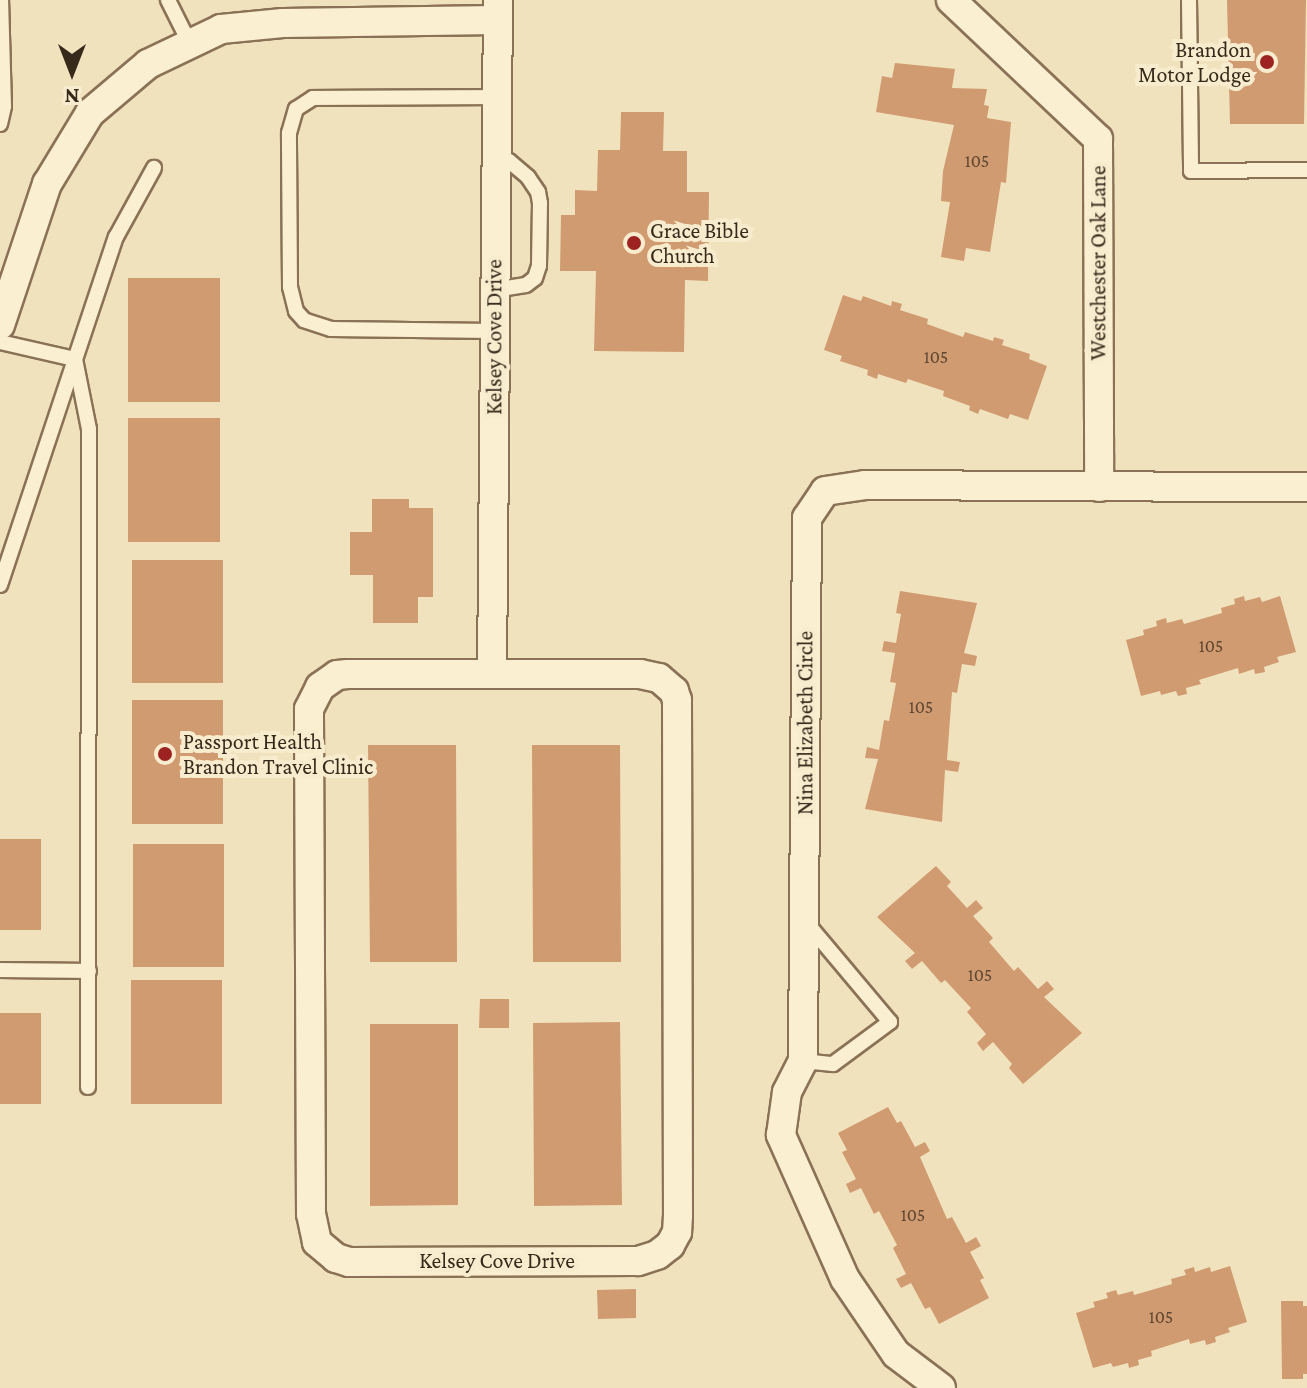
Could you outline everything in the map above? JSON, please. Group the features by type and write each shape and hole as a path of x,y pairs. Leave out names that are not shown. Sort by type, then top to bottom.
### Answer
{"street":[{"name":"Westchester Oak Lane","path":"950,1 1098,139 1099,487"},
{"path":"0,325 47,184 90,113 148,64 221,29 497,10"},
{"name":"Kelsey Cove Drive","path":"492,674 497,10"},
{"name":"Nina Elizabeth Circle","path":"941,1388 896,1354 845,1279 786,1153 781,1135 787,1092 803,1061 807,518 816,499 834,488 865,485 1307,487"},
{"name":"Kelsey Cove Drive","path":"492,674 640,674 659,678 674,691 677,700 677,1232 670,1245 657,1255 638,1261 349,1262 336,1258 317,1242 311,1214 309,709 320,687 337,675 492,674"}],"lane":[{"path":"0,124 4,106 1,0"},
{"path":"168,0 189,42"},
{"path":"1189,0 1191,171 1307,170"},
{"path":"494,331 331,329 304,320 296,311 290,287 289,133 296,109 313,98 495,97"},
{"path":"494,290 526,285 535,278 539,266 540,203 538,192 528,177 509,161 495,159"},
{"path":"0,585 116,237 154,168"},
{"path":"0,342 75,359"},
{"path":"75,359 89,429 88,1087"},
{"path":"803,1061 833,1064 890,1022 805,920"},
{"path":"0,970 89,971"}],"building":[{"name":"Brandon Motor Lodge","path":"1227,0 1306,0 1304,124 1230,124"},
{"path":"895,63 955,69 952,88 987,89 984,105 989,106 987,118 1011,122 1006,183 1001,182 990,252 966,248 964,261 941,257 950,202 941,201 943,171 954,125 876,112 882,76 892,78"},
{"name":"Grace Bible Church","path":"621,112 664,112 663,151 687,151 687,192 709,192 708,281 685,280 684,352 594,351 596,271 560,271 561,215 575,215 575,190 597,191 598,150 620,150"},
{"path":"128,278 220,278 220,402 128,402"},
{"path":"843,295 861,301 863,296 891,306 892,301 902,304 900,310 928,319 927,324 963,337 965,332 993,341 994,337 1004,340 1002,345 1030,354 1029,359 1047,366 1028,420 1010,414 1008,419 980,409 978,414 969,410 970,406 943,396 944,391 908,379 906,383 878,374 877,379 867,375 868,370 840,361 842,356 824,350"},
{"path":"128,418 220,418 220,542 128,542"},
{"path":"372,499 409,499 409,508 433,508 433,597 418,597 418,623 373,623 373,575 350,575 350,532 372,532"},
{"path":"132,560 223,560 223,683 132,683"},
{"path":"900,591 977,603 964,653 977,656 975,666 962,664 957,693 952,692 947,760 960,762 958,772 945,770 942,822 865,809 878,759 865,758 867,747 879,750 884,720 889,721 896,683 890,682 895,653 882,651 884,641 896,643 901,614 896,613"},
{"path":"1244,596 1245,601 1260,597 1262,602 1280,596 1296,652 1277,657 1279,662 1264,667 1265,672 1255,674 1254,669 1239,674 1238,668 1199,680 1201,684 1186,688 1187,694 1178,696 1176,691 1161,695 1160,691 1141,696 1126,640 1144,635 1143,630 1157,626 1156,621 1166,618 1167,623 1182,619 1184,624 1222,613 1221,608 1235,604 1234,599"},
{"path":"132,700 223,700 223,824 132,824"},
{"path":"368,745 456,745 457,962 370,962"},
{"path":"532,745 620,745 621,962 533,962"},
{"path":"0,839 41,839 41,930 0,930"},
{"path":"133,844 224,844 224,967 133,967"},
{"path":"936,866 951,882 947,886 967,908 976,900 983,908 973,916 993,938 989,942 1014,971 1018,967 1038,989 1047,981 1054,989 1044,997 1082,1033 1023,1084 1009,1068 1012,1064 993,1042 983,1051 977,1043 986,1034 967,1012 971,1008 945,980 941,983 922,961 912,969 905,961 915,953 877,917"},
{"path":"131,980 222,980 222,1104 131,1104"},
{"path":"480,999 509,999 509,1028 479,1028"},
{"path":"0,1013 41,1013 41,1104 0,1104"},
{"path":"620,1022 622,1205 534,1206 533,1023"},
{"path":"370,1024 458,1024 458,1205 370,1206"},
{"path":"888,1107 897,1123 901,1121 915,1147 925,1142 930,1151 920,1157 947,1219 952,1217 966,1243 976,1237 981,1246 970,1252 984,1278 980,1280 989,1298 939,1324 930,1307 925,1309 911,1283 901,1288 896,1279 906,1274 893,1248 897,1245 879,1211 874,1214 861,1188 850,1193 846,1184 856,1179 842,1152 847,1150 838,1133"},
{"path":"1230,1266 1247,1322 1228,1328 1230,1332 1215,1337 1216,1342 1206,1345 1205,1340 1190,1344 1189,1339 1151,1351 1152,1356 1138,1360 1139,1365 1129,1368 1128,1363 1113,1367 1111,1363 1093,1368 1076,1313 1095,1307 1093,1302 1108,1298 1106,1293 1116,1290 1118,1295 1133,1291 1134,1295 1172,1284 1171,1279 1186,1275 1184,1270 1194,1267 1195,1272 1210,1267 1211,1272"},
{"path":"636,1289 636,1318 598,1319 597,1290"},
{"path":"1281,1301 1303,1301 1303,1306 1307,1306 1307,1374 1303,1374 1303,1379 1282,1379"}],"place":[{"name":"Brandon Motor Lodge","path":"1267,62"},
{"name":"Grace Bible Church","path":"634,243"},
{"name":"Passport Health Brandon Travel Clinic","path":"165,754"}]}
